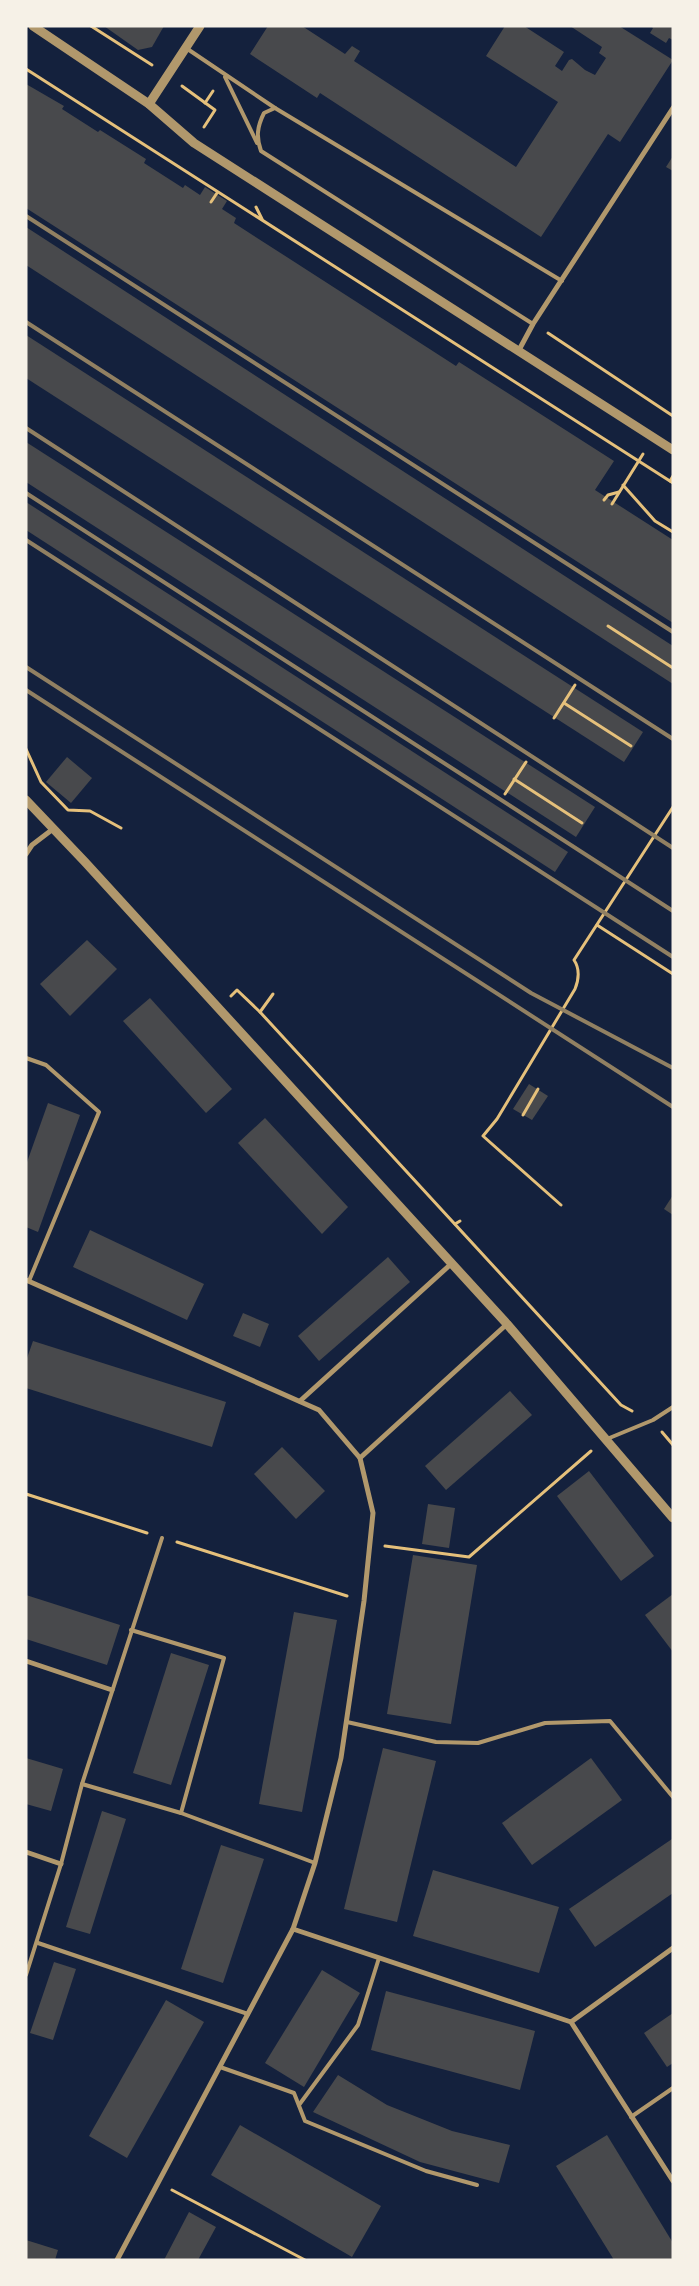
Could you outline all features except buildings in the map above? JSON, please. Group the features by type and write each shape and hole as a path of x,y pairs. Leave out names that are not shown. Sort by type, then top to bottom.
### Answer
{"street":[{"path":"34,26 149,104 194,143 673,450"},
{"path":"149,104 200,26"},
{"path":"519,350 533,324 673,108"},
{"path":"26,800 85,862 507,1324 673,1518"},
{"path":"26,854 32,845 53,828"},
{"path":"300,1401 451,1264"},
{"path":"28,1280 319,1410 360,1458 373,1513 364,1601 341,1758 315,1863 293,1929 117,2260"},
{"path":"360,1458 507,1324"},
{"path":"26,1661 112,1690"},
{"path":"26,1852 61,1864"},
{"path":"293,1929 571,2022 673,2181"},
{"path":"571,2022 673,1948"}],"lane":[{"path":"186,48 275,108 562,280"},
{"path":"224,75 261,151 533,324"},
{"path":"261,151 257,139 258,124 264,113 275,108"},
{"path":"26,1058 46,1065 99,1112 28,1280"},
{"path":"607,1439 653,1420 673,1407"},
{"path":"26,1975 38,1942 61,1864 82,1784 162,1538"},
{"path":"132,1630 224,1658 181,1813"},
{"path":"346,1722 436,1742 478,1743 546,1723 610,1721 673,1797"},
{"path":"82,1784 181,1813 315,1863"},
{"path":"38,1942 248,2014"},
{"path":"299,2105 358,2025 379,1958"},
{"path":"220,2067 294,2093 305,2120 426,2172 477,2185"},
{"path":"631,2117 673,2088"}],"path":[{"path":"26,69 671,482 673,476"},
{"path":"211,202 217,193"},
{"path":"533,324 673,416"},
{"path":"612,504 639,460"},
{"path":"623,485 655,521 673,532"},
{"path":"604,500 608,495 619,492"},
{"path":"608,626 673,668"},
{"path":"554,718 576,685"},
{"path":"564,703 631,746"},
{"path":"26,749 40,782 68,810 90,811 121,828"},
{"path":"505,794 526,762"},
{"path":"514,779 582,823"},
{"path":"561,1205 483,1136 497,1119 571,997 579,980 578,965 574,960 673,807"},
{"path":"597,925 673,974"},
{"path":"273,994 260,1012 621,1404"},
{"path":"523,1115 538,1089"},
{"path":"455,1224 460,1221"},
{"path":"370,1544 469,1557 577,1462 607,1439"},
{"path":"26,1494 364,1601"},
{"path":"158,2182 305,2260"}],"railway":[{"path":"26,216 673,632"},
{"path":"26,322 673,739"},
{"path":"26,428 673,848"},
{"path":"26,493 673,911"},
{"path":"26,540 673,957"},
{"path":"26,667 531,993 673,1068"},
{"path":"26,690 673,1107"}]}
